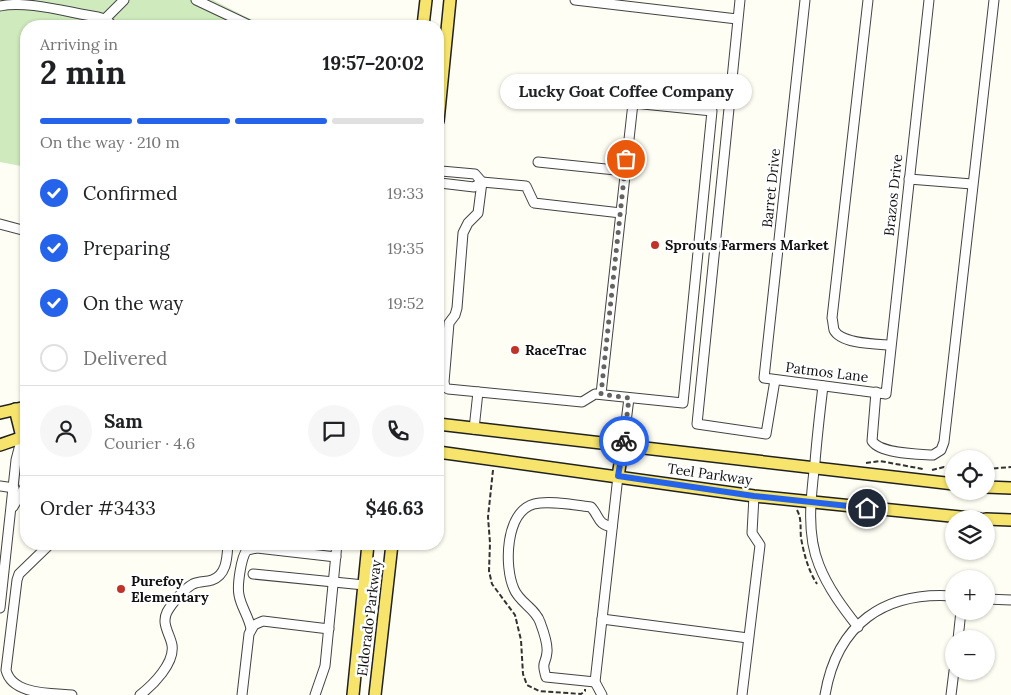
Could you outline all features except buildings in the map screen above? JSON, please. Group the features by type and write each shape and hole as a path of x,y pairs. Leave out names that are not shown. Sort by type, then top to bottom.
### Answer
{"main road":[{"path":"424,20 426,0"},
{"path":"444,60 450,0"},
{"path":"0,413 20,408"},
{"name":"Teel Parkway","path":"444,425 945,483"},
{"path":"0,445 20,441"},
{"path":"618,476 623,446"},
{"name":"Teel Parkway","path":"444,453 754,496 945,516"},
{"path":"995,487 1011,488"},
{"path":"995,519 1011,520"},
{"name":"Eldorado Parkway","path":"353,695 367,550"},
{"name":"Eldorado Parkway","path":"375,695 391,550"}],"street":[{"path":"0,6 9,4 29,6 105,19 124,0"},
{"path":"196,0 238,20"},
{"path":"576,0 607,2 737,19"},
{"path":"740,0 697,424 766,434 775,380"},
{"name":"Barret Drive","path":"764,378 805,0"},
{"path":"868,0 832,318 834,329 838,336 848,340 890,345"},
{"name":"Brazos Drive","path":"929,0 890,345 872,441 879,448 933,455 942,450 972,184"},
{"path":"909,179 972,184 994,0"},
{"path":"444,387 448,389 582,402 593,394 601,394 683,403 712,112 633,103 601,394"},
{"path":"538,162 625,171"},
{"path":"444,171 474,174 482,182"},
{"path":"444,183 474,187 482,182 526,186 534,203 621,213"},
{"path":"444,339 449,323 458,308 463,233 467,224 478,213 482,182"},
{"path":"0,224 20,229"},
{"name":"Patmos Lane","path":"764,378 881,393"},
{"path":"823,386 810,502 811,533 818,564 840,605 858,626"},
{"path":"474,429 478,392"},
{"path":"623,446 629,398"},
{"path":"0,608 16,460 20,451"},
{"path":"602,695 595,682 618,476"},
{"path":"0,486 14,488"},
{"path":"11,509 20,495"},
{"path":"742,695 760,545 752,533 754,496"},
{"path":"595,682 546,677 542,665 547,651 540,619 514,590 510,574 509,542 517,517 522,511 534,504 568,504 591,507 600,522 605,526 612,527"},
{"path":"44,550 19,574 17,580 6,670 8,677 14,684 24,688 72,695"},
{"path":"140,695 165,669 169,662 172,647 165,623 168,611 192,585 218,577 223,570 227,550"},
{"path":"247,550 244,553 242,563 239,595 251,629"},
{"path":"275,550 336,557"},
{"path":"315,695 325,666 337,550"},
{"path":"253,574 364,585"},
{"path":"825,695 828,675 837,653 852,632 872,614 891,603 932,595 945,596"},
{"path":"995,599 1011,600"},
{"path":"602,619 748,638"},
{"path":"242,695 249,634 258,622 329,629"},
{"path":"951,695 953,680"}],"path":[{"path":"859,462 880,461 930,471 945,468"},
{"path":"995,468 1011,467"}],"green space":[{"path":"0,0 213,0 252,20 20,20 20,166 0,162"}],"way so far":[{"path":"624,441 629,398 601,394 626,159"}],"place":[{"name":"Lucky Goat Coffee Company","path":"626,159"},
{"name":"Sprouts Farmers Market","path":"655,245"},
{"name":"RaceTrac","path":"515,350"},
{"name":"Purefoy Elementary","path":"121,589"}],"route":[{"path":"624,441 618,476 754,496 867,508"}]}
